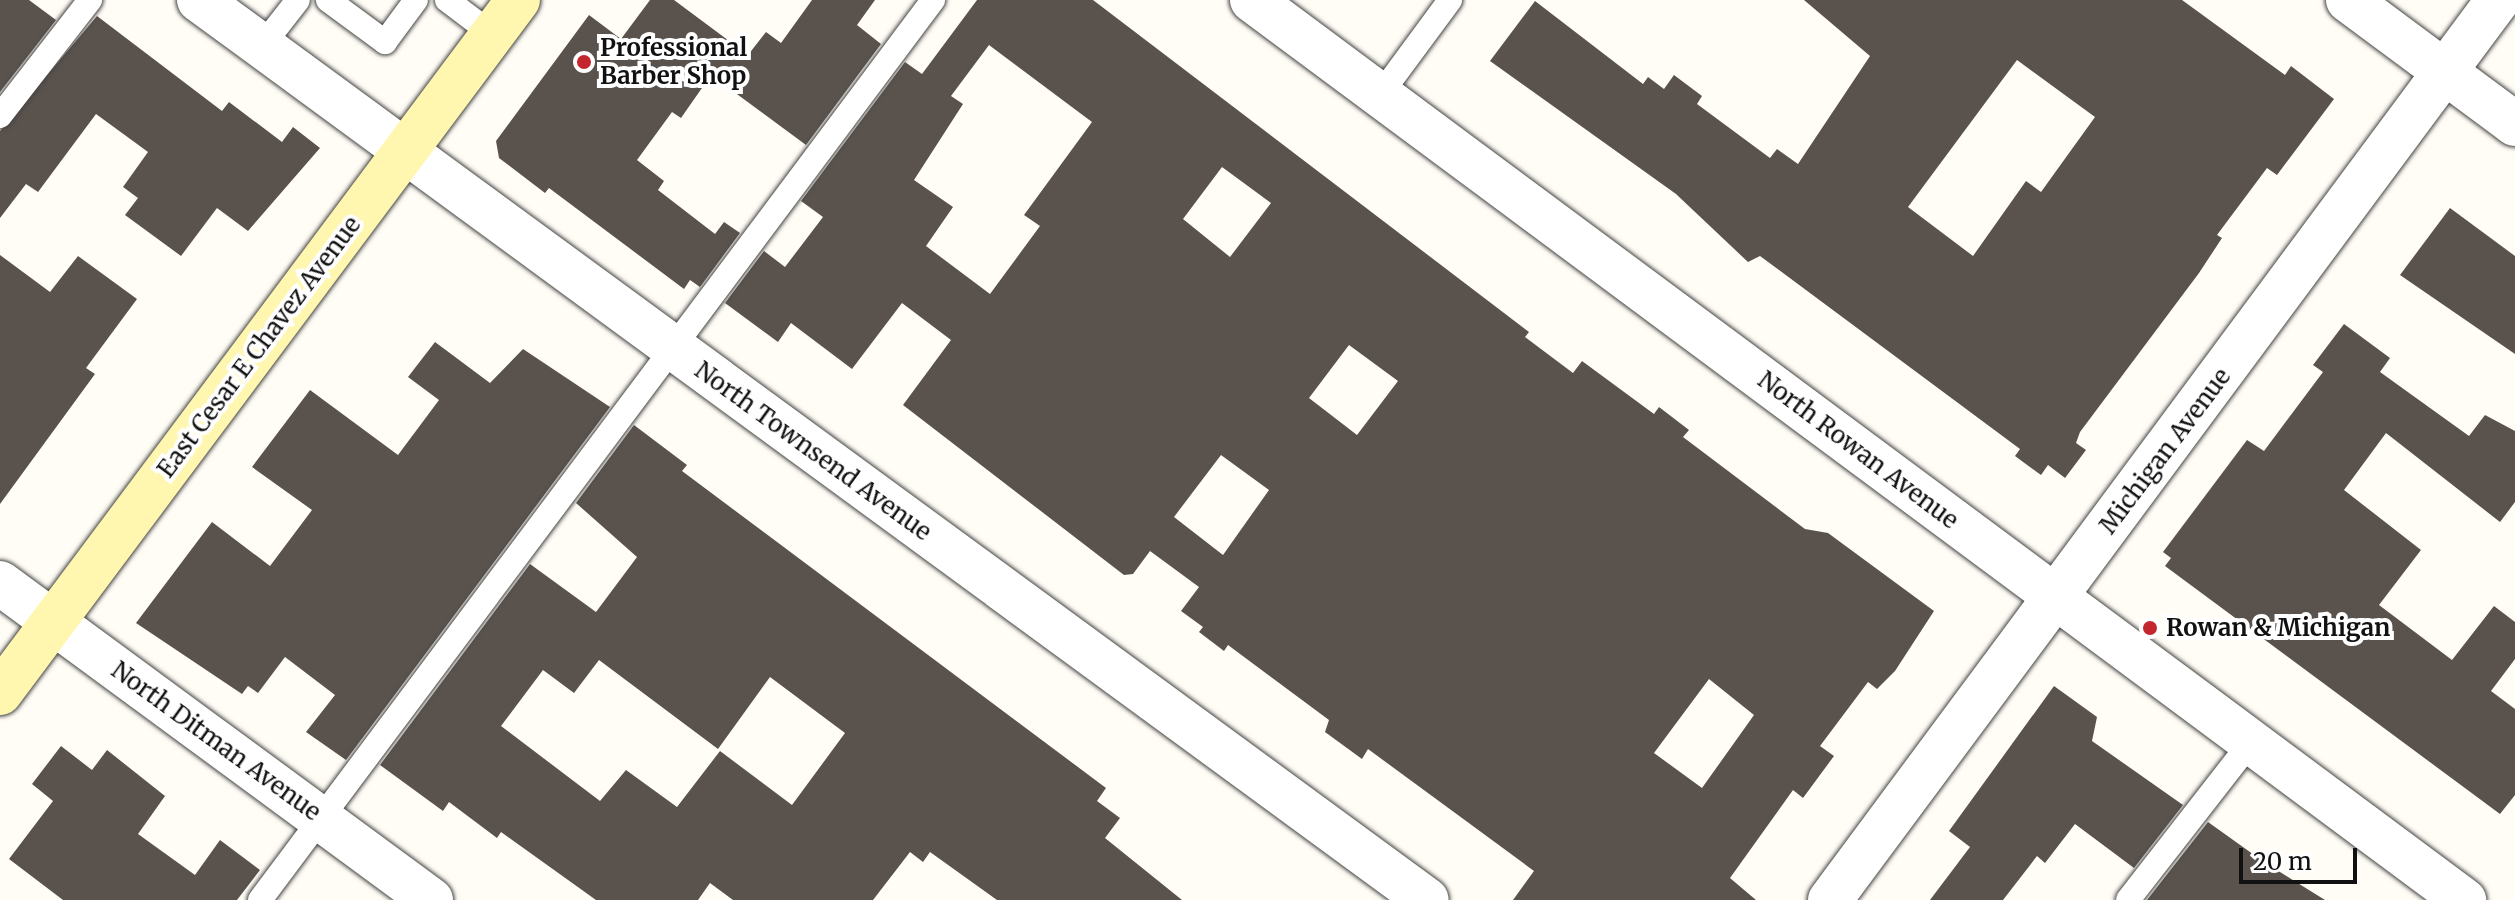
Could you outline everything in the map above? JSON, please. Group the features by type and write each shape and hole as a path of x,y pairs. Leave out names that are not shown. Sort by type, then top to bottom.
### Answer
{"main road":[{"name":"East Cesar E Chavez Avenue","path":"0,693 505,17"}],"street":[{"name":"North Townsend Avenue","path":"199,0 1427,900"},
{"name":"North Rowan Avenue","path":"1252,0 2464,900"},
{"path":"2348,0 2515,124"},
{"name":"Michigan Avenue","path":"1830,900 2498,0"},
{"name":"North Ditman Avenue","path":"0,583 431,900"}],"lane":[{"path":"0,116 90,0"},
{"path":"262,46 298,0"},
{"path":"328,0 385,42 416,0"},
{"path":"447,0 505,17"},
{"path":"260,900 933,0"},
{"path":"1380,95 1450,0"},
{"path":"2128,900 2251,742"}],"building":[{"path":"0,0 29,0 56,20 0,92"},
{"path":"650,0 674,0 748,55 766,32 781,43 812,0 875,0 857,25 881,44 806,145 711,75 681,118 672,112 637,160 664,181 658,190 715,234 724,222 740,233 700,287 690,280 684,289 549,188 545,193 499,158 496,141 589,15 621,39"},
{"path":"977,0 1093,0 1529,332 1525,337 1573,373 1582,361 1654,414 1659,407 1689,430 1683,437 1805,529 1828,533 1934,611 1895,671 1877,689 1868,682 1820,746 1834,756 1803,798 1793,790 1730,878 1756,900 1513,900 1534,871 1368,749 1362,759 1325,732 1329,720 1228,645 1224,651 1199,632 1203,627 1181,611 1199,587 1150,551 1133,574 1124,575 903,405 951,340 902,303 852,369 791,323 778,342 725,303 764,251 785,267 823,217 801,201 905,62 922,74","holes":["989,45 1092,122 1024,215 1040,226 990,294 926,246 953,207 914,180 963,104 951,96","1222,167 1271,203 1230,257 1183,219","1349,345 1398,381 1357,435 1309,398","1221,455 1269,490 1223,555 1174,517","1709,679 1754,715 1702,788 1654,753"]},
{"path":"1804,0 2182,0 2285,75 2291,66 2334,99 2277,175 2267,168 2217,235 2222,238 2199,273 2080,432 2076,443 2086,450 2065,478 2048,465 2041,475 2015,456 2020,449 1760,256 1748,262 1676,194 1490,61 1535,1 1643,84 1648,77 1664,89 1674,75 1702,96 1697,104 1770,158 1777,149 1798,164 1870,56","holes":["2017,60 2095,117 2041,192 2026,181 1973,256 1908,207"]},
{"path":"97,16 222,111 229,102 282,142 293,127 320,148 248,231 217,208 181,256 125,215 138,198 123,187 148,152 96,114 38,192 26,184 0,218 0,131"},
{"path":"2450,208 2515,256 2515,354 2400,275"},
{"path":"0,255 50,292 78,256 137,299 86,368 95,374 0,504"},
{"path":"2344,324 2390,358 2380,372 2469,436 2485,415 2515,431 2515,502 2500,522 2386,433 2344,490 2421,550 2379,605 2452,660 2494,606 2515,622 2515,659 2491,691 2515,709 2515,795 2500,814 2165,566 2171,558 2163,552 2247,440 2264,451 2323,372 2313,365"},
{"path":"435,342 490,383 523,349 610,407 346,760 306,732 335,695 285,657 258,693 248,686 242,694 136,623 212,522 270,566 312,510 252,467 310,390 398,455 439,400 408,377"},
{"path":"634,425 687,465 682,471 1106,788 1097,801 1120,818 1105,838 1182,900 997,900 930,852 923,862 910,852 873,900 733,900 710,883 698,900 596,900 501,832 497,838 449,802 443,811 380,765 530,564 596,612 637,557 576,503","holes":["599,660 718,749 770,677 845,733 792,805 720,751 677,807 626,770 600,801 501,726 543,670 574,693"]},
{"path":"2054,686 2097,717 2092,741 2183,805 2134,868 2075,824 2045,863 2037,856 2003,900 1930,900 1970,847 1949,831"},
{"path":"61,746 92,770 107,750 165,796 138,834 195,875 220,840 260,870 237,900 63,900 9,859 53,801 32,784"},
{"path":"2208,822 2264,862 2325,900 2147,900"}],"place":[{"name":"Professional Barber Shop","path":"584,62"},
{"name":"Rowan & Michigan","path":"2150,628"}]}
